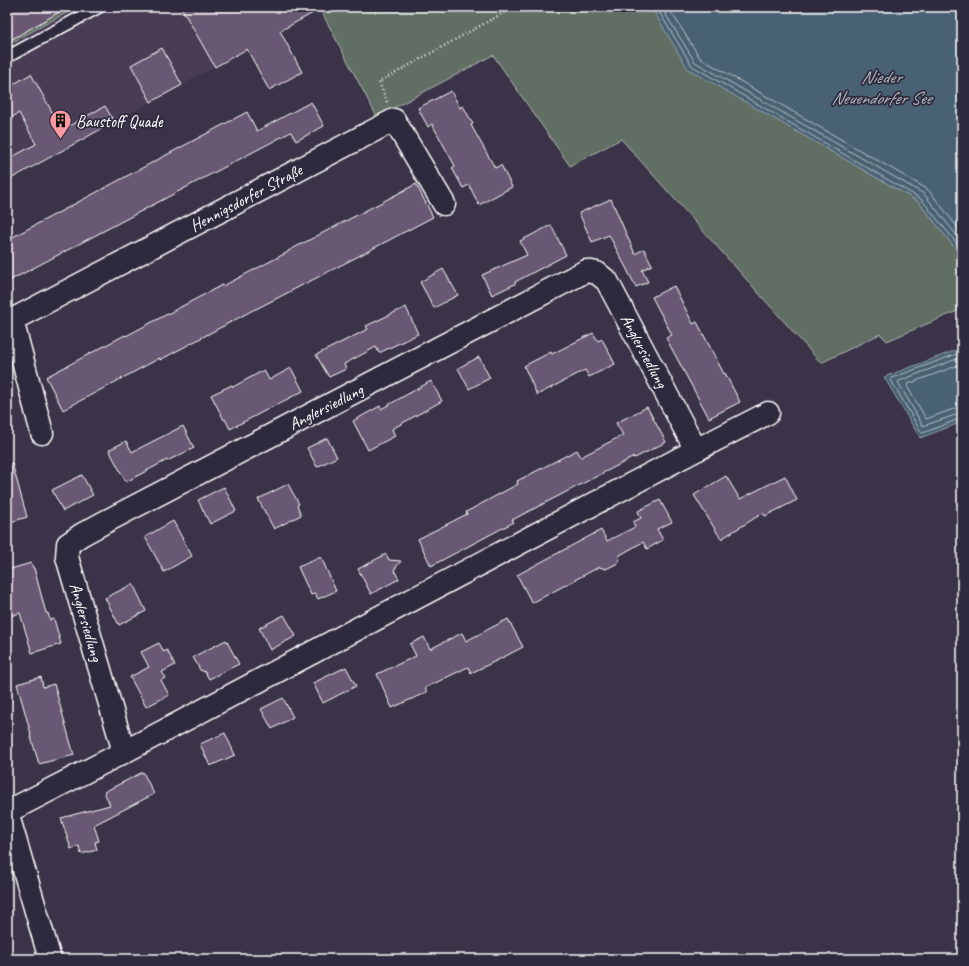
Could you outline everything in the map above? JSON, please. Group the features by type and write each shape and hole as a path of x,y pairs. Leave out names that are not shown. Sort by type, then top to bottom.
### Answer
{"street":[{"path":"394,120 444,204"},
{"name":"Hennigsdorfer Straße","path":"42,433 10,321 394,120"},
{"name":"Anglersiedlung","path":"124,752 67,557 68,544 103,523 586,271 597,273 607,281 696,450"},
{"path":"50,959 7,812 768,413"}],"lane":[{"path":"7,57 99,7"}],"path":[{"path":"394,120 379,82 514,7"}],"shaded area":[{"path":"77,7 324,7 7,181 7,45"}],"green space":[{"path":"7,7 77,7 7,45"},
{"path":"324,7 651,7 689,69 919,202 962,257 962,309 887,341 880,334 821,363 621,139 570,166 493,55 377,117 320,9"}],"water":[{"name":"Nieder Neuendorfer See","path":"651,7 962,7 962,257 919,202 688,69"},
{"path":"962,348 962,422 920,438 884,377"}],"building":[{"path":"7,7 68,7 7,42"},
{"path":"181,7 324,7 280,31 302,72 269,90 247,49 215,67"},
{"path":"162,48 182,85 151,102 131,65"},
{"path":"31,74 62,130 105,106 114,122 7,181 7,160 36,144 19,113 7,120 7,88"},
{"path":"451,91 460,108 463,106 473,124 471,125 495,168 501,165 512,187 479,205 469,185 463,188 452,168 455,166 432,124 428,127 418,108"},
{"path":"311,102 324,126 296,141 291,132 7,282 7,240 247,112 257,131"},
{"path":"416,184 433,217 160,360 160,358 63,410 46,377"},
{"path":"611,199 635,254 644,249 652,265 642,270 648,282 636,287 609,235 592,242 579,213"},
{"path":"551,225 566,255 515,282 515,284 492,295 482,275 527,255 520,241"},
{"path":"443,269 458,295 434,308 420,282"},
{"path":"674,286 693,324 697,322 740,402 709,418 666,338 672,335 652,297"},
{"path":"406,307 418,334 379,353 376,347 344,364 346,369 329,377 316,355 368,329 366,326"},
{"path":"593,333 598,341 602,339 615,364 589,377 585,370 537,395 524,366 551,352 552,354"},
{"path":"479,357 490,378 469,389 458,368"},
{"path":"291,368 303,391 230,429 211,395 232,385 233,387 264,370 269,380"},
{"path":"431,381 442,401 392,429 395,436 368,450 353,421 380,406 381,409"},
{"path":"647,407 666,442 512,520 514,522 431,566 418,539 467,514 466,512 518,484 517,481 577,450 581,457 623,435 616,423"},
{"path":"183,426 194,448 167,460 126,482 109,450 126,441 132,452"},
{"path":"327,438 337,457 317,467 307,448"},
{"path":"12,463 27,517 7,523 7,464"},
{"path":"82,475 93,495 63,511 52,490"},
{"path":"726,476 740,499 785,476 797,500 765,516 763,513 721,539 694,495"},
{"path":"288,484 299,504 297,505 301,515 274,529 258,499"},
{"path":"224,487 236,511 210,524 198,500"},
{"path":"660,500 672,522 657,529 663,540 647,549 643,542 620,555 618,563 606,569 599,567 532,603 517,575 601,530 607,541 635,527 633,522 641,518 638,511"},
{"path":"173,521 192,556 164,572 145,537"},
{"path":"386,554 389,560 401,561 394,570 399,579 371,594 358,569"},
{"path":"321,557 336,591 318,599 315,593 311,595 298,567"},
{"path":"31,563 34,568 46,613 48,613 50,620 54,619 61,644 32,653 20,613 7,617 7,570"},
{"path":"133,584 146,611 119,625 105,598"},
{"path":"284,615 296,636 270,650 259,628"},
{"path":"508,619 523,647 471,673 468,667 425,688 427,692 392,708 377,674 416,656 410,644 424,637 430,649 462,633 466,641"},
{"path":"226,640 239,664 209,679 205,672 200,670 193,657"},
{"path":"159,643 164,652 167,650 175,665 162,672 166,678 161,680 169,695 146,707 130,677 149,667 141,652"},
{"path":"346,667 356,686 323,703 313,683"},
{"path":"41,677 43,687 54,684 74,755 39,764 17,684"},
{"path":"283,698 293,717 272,729 261,709"},
{"path":"225,733 235,755 210,766 200,744"},
{"path":"143,772 154,794 94,825 99,841 95,842 97,850 81,854 79,846 71,849 61,818 110,805 104,792"}],"place":[{"name":"Baustoff Quade","path":"61,140"}]}
